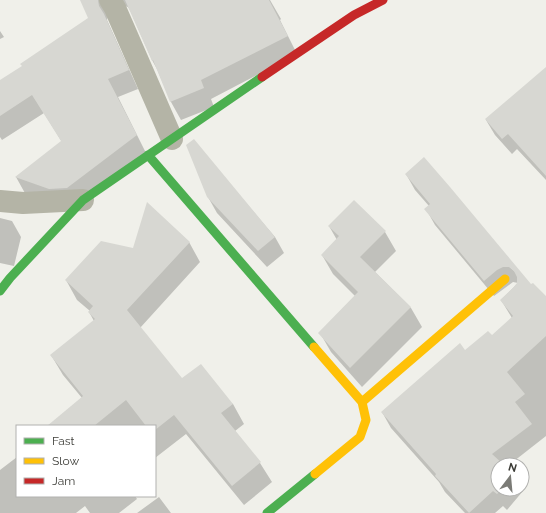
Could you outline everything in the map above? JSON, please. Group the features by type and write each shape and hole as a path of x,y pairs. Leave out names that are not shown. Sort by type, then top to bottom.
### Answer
{"street":[{"path":"110,0 115,8 172,139"},
{"path":"0,291 10,278 83,200 354,15 383,0"},
{"path":"148,155 362,402 366,420 360,437 267,513"},
{"path":"0,201 23,203 83,200"},
{"path":"362,402 505,279"}],"building":[{"path":"80,0 98,0 99,6 129,70 108,79 137,135 67,188 49,189 15,177 61,141 32,95 0,116 0,80 22,66 20,64 88,18"},
{"path":"125,0 269,0 288,36 201,80 204,88 170,102 153,60 152,61"},
{"path":"546,67 546,176 508,134 502,139 485,119"},
{"path":"194,139 275,237 258,251 207,197 186,145"},
{"path":"424,157 531,284 533,283 546,296 546,336 507,372 525,394 515,402 532,424 492,454 495,457 490,457 490,494 469,513 435,476 436,474 381,412 460,343 465,350 488,331 492,335 513,316 500,300 517,283 517,277 514,271 509,267 503,267 484,281 424,209 430,204 405,174"},
{"path":"354,200 386,231 360,257 411,307 350,368 318,333 358,292 321,255 339,236 328,226"},
{"path":"147,202 190,242 127,310 182,378 201,364 233,404 221,413 261,462 232,486 174,415 156,429 156,425 145,425 126,400 95,425 48,425 83,396 50,355 95,319 88,312 93,306 65,280 101,241 133,248"}],"traffic: fast":[{"path":"0,291 10,278 83,200 262,77"},
{"path":"148,155 314,347"},
{"path":"267,513 315,474"}],"traffic: slow":[{"path":"362,402 505,279"},
{"path":"314,347 362,402 366,420 360,437 315,474"}],"traffic: jam":[{"path":"262,77 354,15 383,0"}]}
